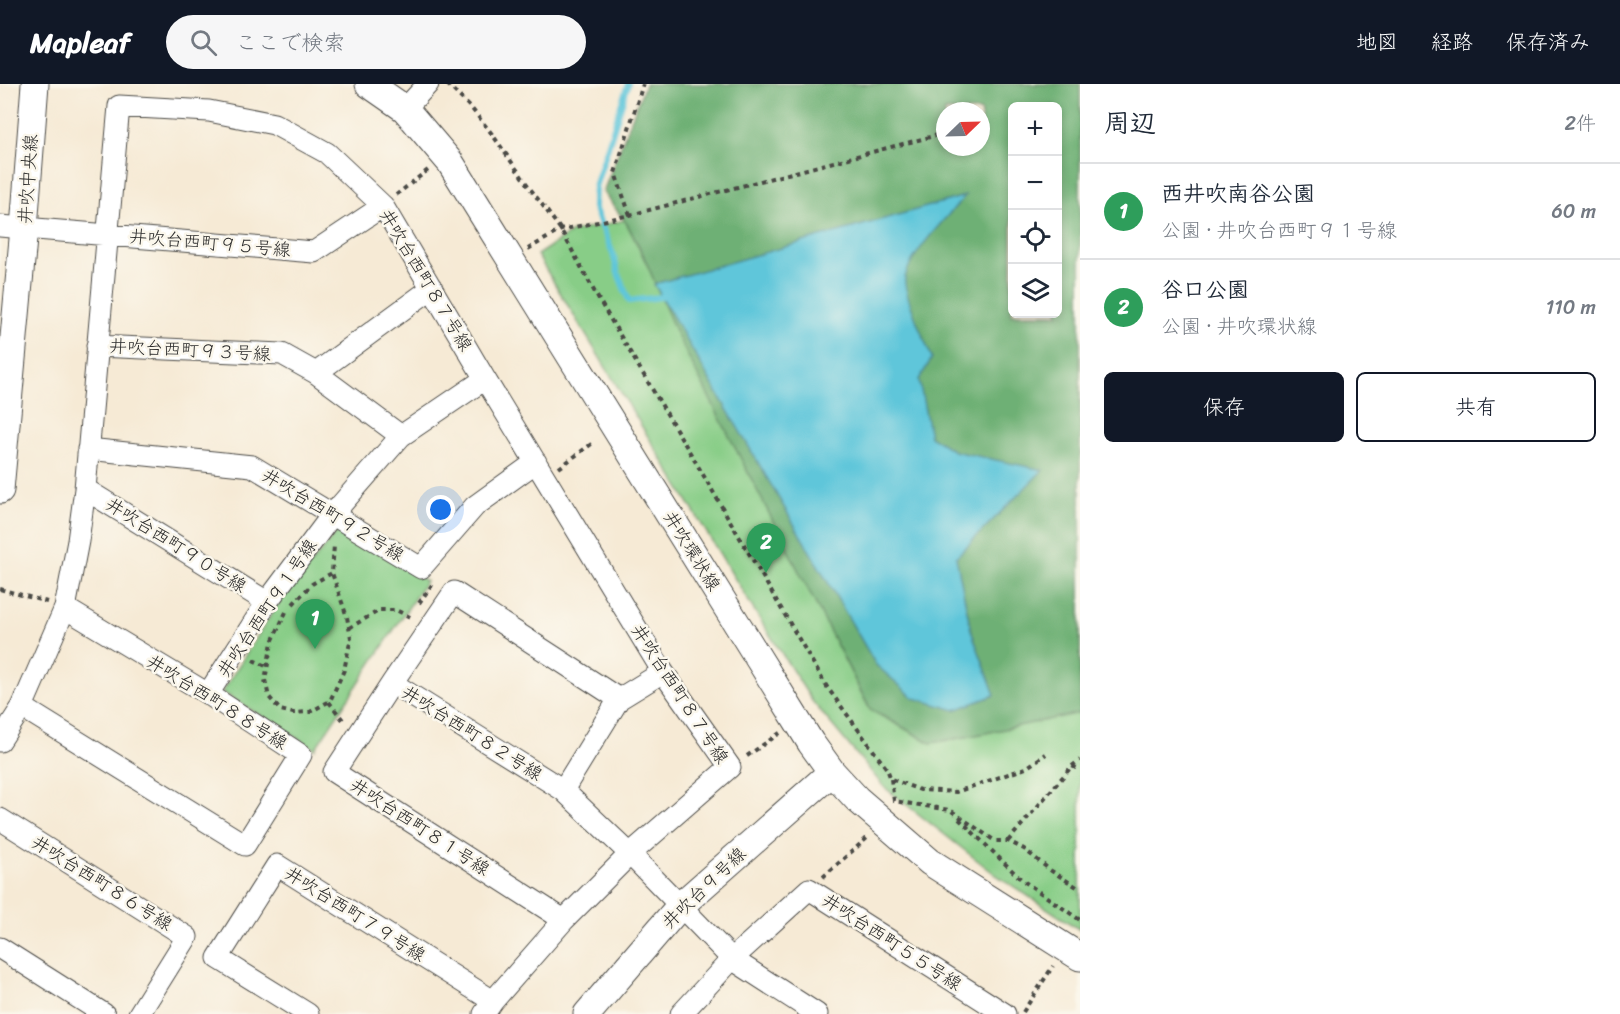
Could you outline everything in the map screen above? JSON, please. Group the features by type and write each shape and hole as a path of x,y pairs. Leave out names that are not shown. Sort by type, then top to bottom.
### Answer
{"street":[{"name":"井吹中央線","path":"0,490 12,227 35,84"},
{"name":"井吹環状線","path":"369,84 405,109 450,162 832,772 857,799 930,862 1072,952"},
{"path":"405,109 428,84"},
{"name":"井吹台西町８７号線","path":"0,741 22,707 65,608 78,541 85,489 119,106 209,111 274,124 327,153 383,206 663,672 730,767 630,854 564,920 488,1007"},
{"name":"井吹台西町９５号線","path":"12,227 314,252 383,206"},
{"path":"316,372 432,288"},
{"name":"井吹台西町９３号線","path":"97,346 282,354 316,372 402,436"},
{"name":"井吹台西町９１号線","path":"208,694 267,602 332,515 402,436 485,379"},
{"name":"井吹台西町９２号線","path":"88,449 252,466 421,568 475,506 541,470"},
{"name":"井吹台西町９０号線","path":"85,489 267,602"},
{"name":"井吹台西町８２号線","path":"619,699 454,592 392,683 563,790 630,854 732,959 817,1014"},
{"name":"井吹台西町８８号線","path":"22,707 245,845 301,755 208,694 65,608"},
{"path":"563,790 619,699 663,672"},
{"name":"井吹台西町８１号線","path":"392,683 334,772 564,920"},
{"name":"井吹台９号線","path":"587,1014 680,906 832,772"},
{"name":"井吹台西町８６号線","path":"0,819 187,937 139,1014"},
{"name":"井吹台西町７９号線","path":"308,1014 218,958 277,865 488,1007"},
{"name":"井吹台西町５５号線","path":"681,1014 732,959 809,889 1005,1014"},
{"path":"0,948 104,1014"}],"path":[{"path":"447,84 472,109 492,134 561,230 599,300 827,687 887,769 894,801 950,810 995,841 1008,841 1024,849 1050,870 1080,889"},
{"path":"630,215 615,173 643,84"},
{"path":"511,259 561,230 630,215 936,135"},
{"path":"383,206 445,157"},
{"path":"541,470 594,442"},
{"path":"332,573 349,628 351,639 344,670 329,702 310,712 293,713 280,710 269,697 265,680 272,642 288,609 312,584 332,573"},
{"path":"0,589 65,608"},
{"path":"349,628 380,610 396,610 410,617"},
{"path":"329,702 343,720"},
{"path":"730,767 798,721"},
{"path":"891,779 920,790 956,792 1026,768 1046,754"},
{"path":"1008,841 1072,766 1080,760"},
{"path":"1072,766 1080,770"},
{"path":"950,810 1022,880 1080,920"},
{"path":"809,889 884,822"},
{"path":"1022,1014 1072,952"}],"green space":[{"path":"645,84 1080,84 1080,713 931,743 870,709 676,333 642,252 627,224 603,192"},
{"path":"625,220 870,710 931,743 1080,713 1080,930 996,875 884,787 812,701 537,255 572,232"},
{"path":"340,528 426,581 315,749 222,692 276,607"}],"water":[{"path":"965,196 922,247 908,268 905,278 911,305 932,358 919,380 930,436 954,451 1043,470 956,557 971,630 995,695 955,710 914,698 876,665 654,284"}],"waterway":[{"path":"628,84 595,187 594,207 629,301 661,297"}],"place":[{"name":"谷口公園","path":"766,573"},
{"name":"西井吹南谷公園","path":"315,649"}]}
